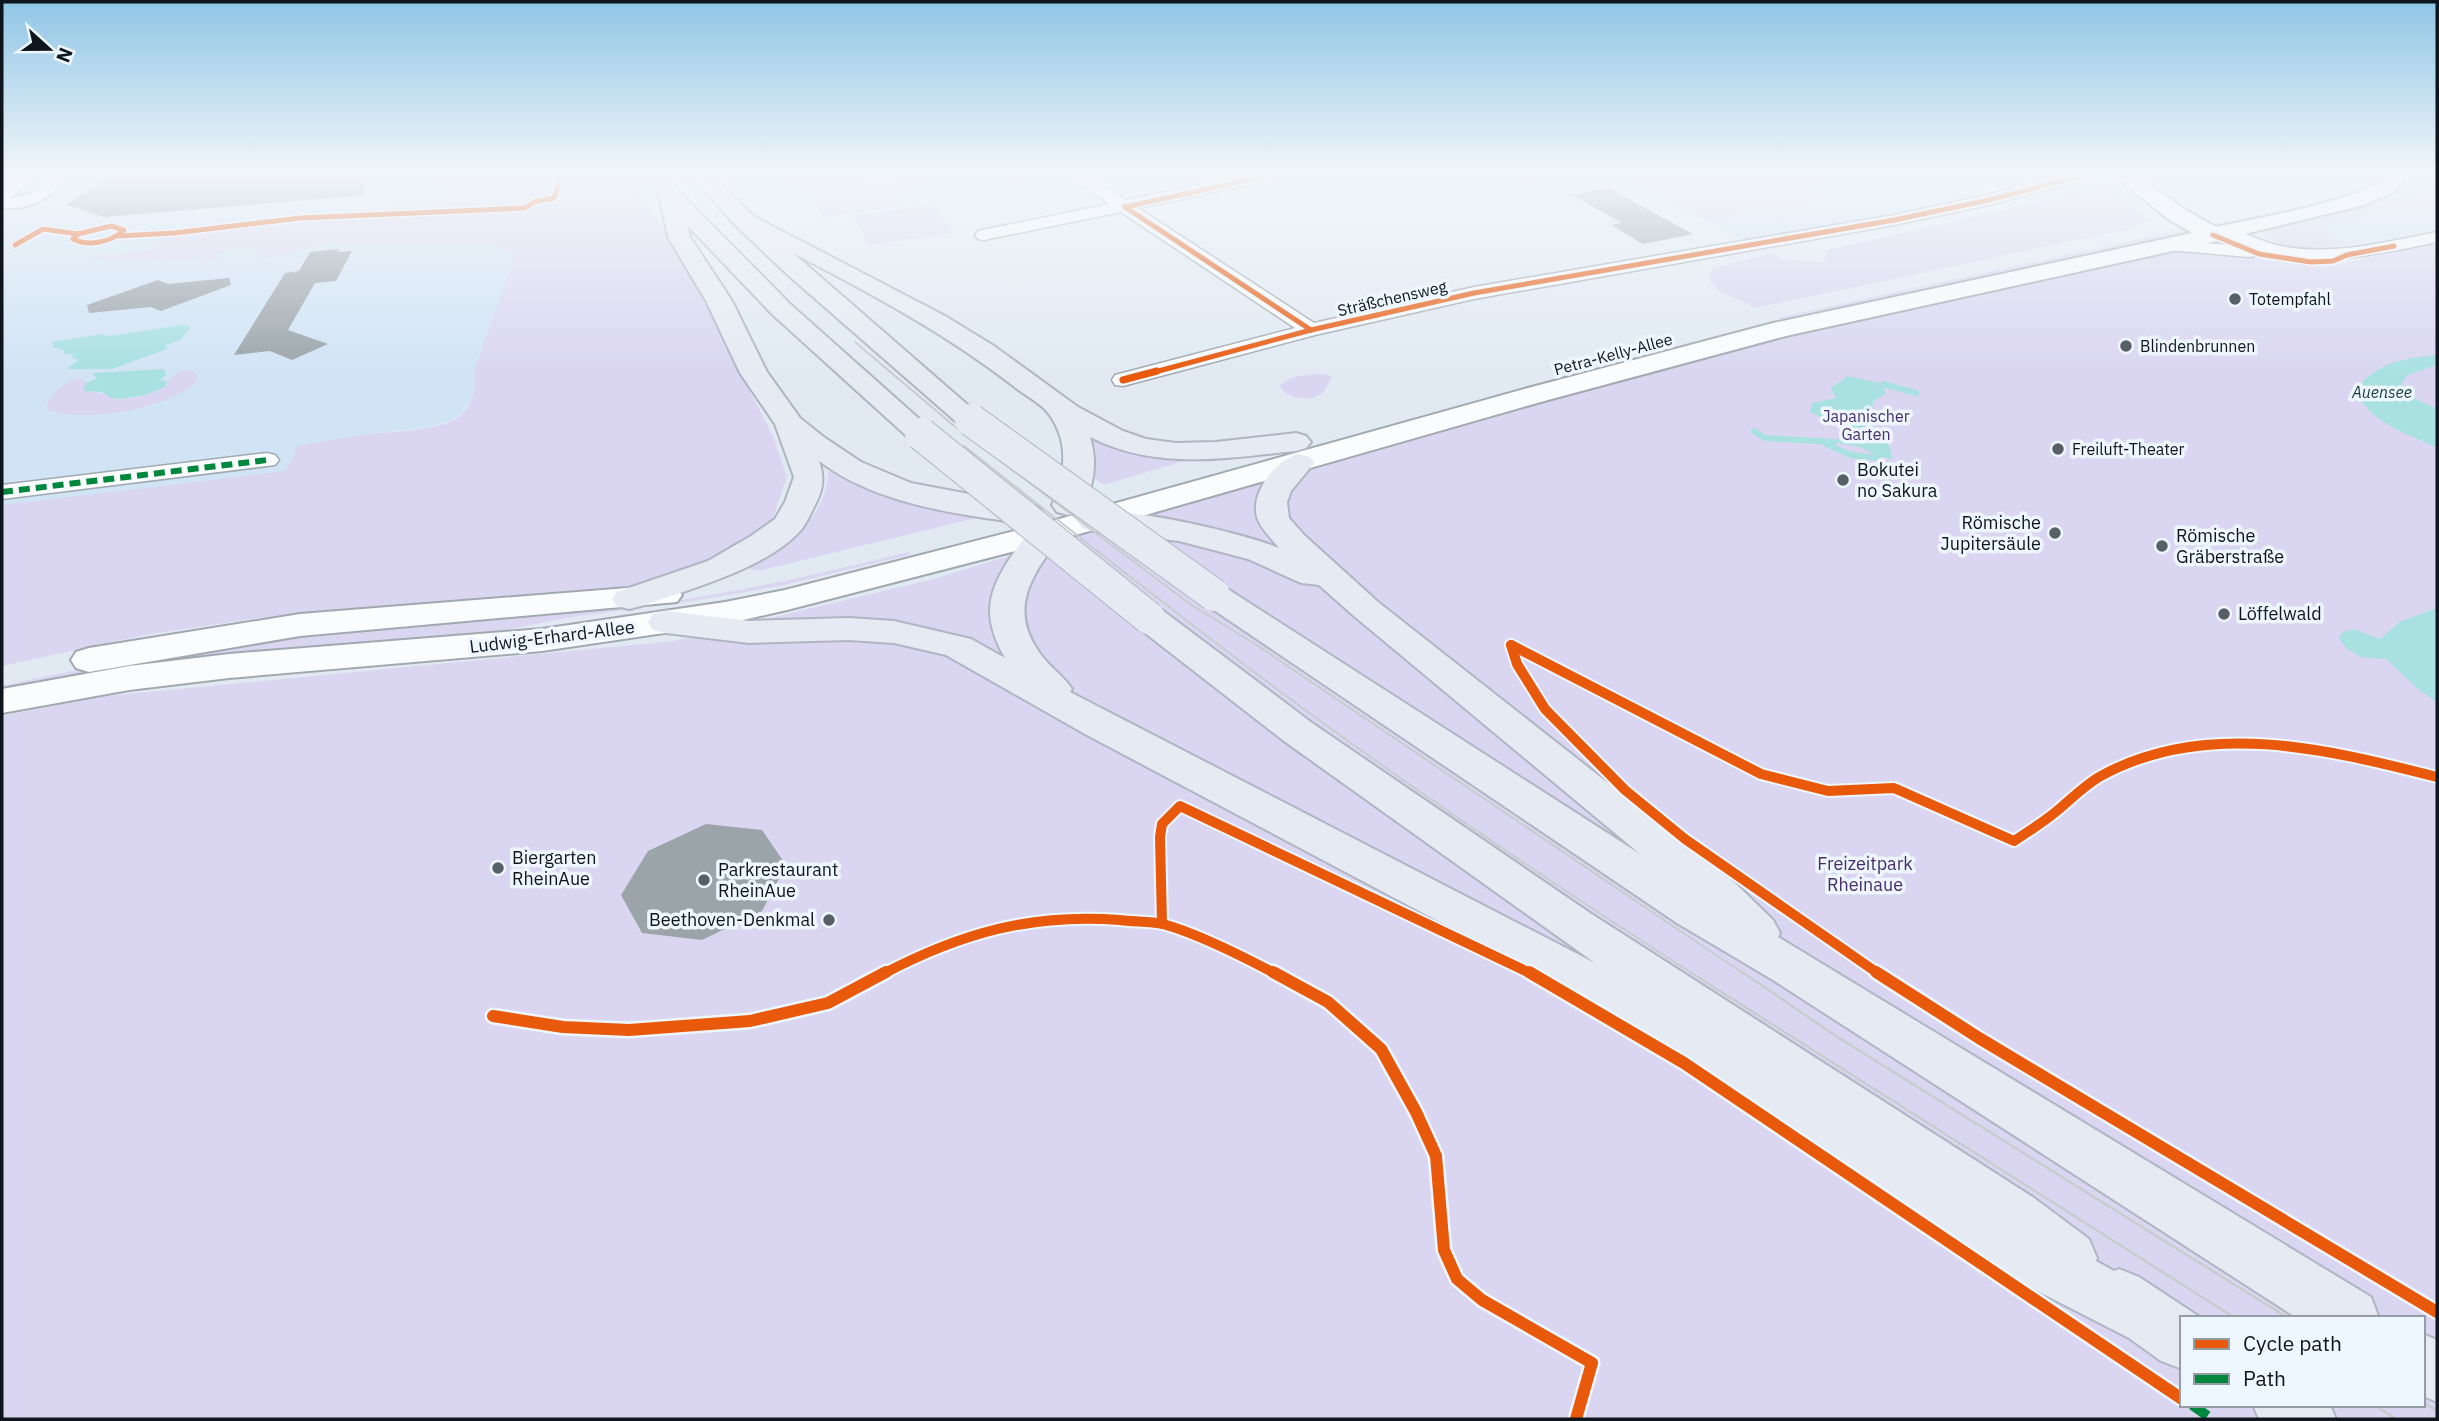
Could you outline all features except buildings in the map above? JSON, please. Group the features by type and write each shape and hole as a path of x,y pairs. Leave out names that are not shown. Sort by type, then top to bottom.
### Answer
{"highway":[{"path":"629,599 720,568 788,524 801,502 809,477 790,424 754,373 719,302 681,239"},
{"path":"712,239 781,309 921,434 1149,618 1298,732 1557,939 1997,1241 2161,1327"},
{"path":"764,239 870,335 971,420 1214,595 1652,865"},
{"path":"783,239 964,337 1002,363 1062,411 1116,439 1165,451 1297,452 1271,502 1273,519 1292,542 1652,865 1693,911 1790,967 2347,1316"},
{"path":"1062,411 1077,436 1081,460 1079,478 1058,518 1022,564 1009,592 1008,623 1015,643 1035,675 1099,724"},
{"path":"790,424 841,463 861,475 900,490 954,503 1058,518 1166,528 1239,543 1282,559 1366,609"},
{"path":"666,622 749,632 849,629 894,632 958,647 1099,724 1557,939"},
{"path":"2287,1407 2305,1419"}],"main road":[{"name":"Petra-Kelly-Allee","path":"1058,518 1297,452 1759,316 2153,239"},
{"name":"Ludwig-Erhard-Allee","path":"2,678 127,652 300,625 629,599 758,581 1058,518"},
{"name":"Ludwig-Erhard-Allee","path":"2,701 129,678 229,666 471,648 666,622 787,600 1058,518"}],"street":[{"path":"1174,239 1311,330"},
{"name":"Sträßchensweg","path":"1123,380 1311,330 1510,286 1775,239"},
{"path":"2178,239 2311,262 2333,261 2347,255 2425,239"},
{"path":"2232,239 2259,254"},
{"path":"2240,239 2287,254 2347,255"},
{"path":"2266,239 2274,243 2347,255"},
{"path":"2,492 267,460"}],"shaded area":[{"path":"2,239 202,239 150,250 94,255 92,259 205,257 202,261 212,260 214,255 236,248 266,249 257,260 334,243 492,244 516,254 473,374 476,383 470,401 462,414 425,428 366,434 2,602"},
{"path":"2273,239 2394,239 2317,249"}],"green space":[{"path":"161,239 671,239 773,436 787,477 772,520 755,536 720,560 639,584 582,594 251,619 145,635 2,666 2,505 285,471 298,446 431,427 454,420 466,410 471,400 474,390 473,374 516,254 492,244 334,243 256,260 259,256 257,253 264,249 236,248 215,255 220,257 201,261 204,257 119,262 107,258 92,260 94,256 150,250"},
{"path":"866,239 909,239 869,245"},
{"path":"1875,239 2080,239 1756,308 1719,291 1709,279 1712,269 1772,253 1783,260 1823,262 1828,250"},
{"path":"2138,239 2155,239 1791,320 1777,318"},
{"path":"2271,239 2335,240 2334,245 2316,249 2277,243"},
{"name":"Freizeitpark Rheinaue","path":"2437,242 2437,1419 2,1419 2,716 106,696 674,641 933,579 1260,480 1752,343 1976,291 2191,249 2326,268"},
{"path":"183,370 193,371 197,377 195,384 164,401 145,407 84,415 49,411 46,407 60,388 77,379 82,378 86,383 84,391 130,398 158,390"},
{"path":"1326,374 1332,377 1326,388 1312,398 1293,397 1280,386 1295,377"},
{"path":"1098,440 1126,451 1184,461 1104,485 1092,477 1096,451 1093,441"},
{"path":"830,471 875,489 979,514 976,518 758,571 750,569 793,537 811,519 823,497"},
{"path":"908,552 909,555 780,586 687,602 572,617 475,636 43,684 2,692 2,686 208,646 325,632 653,604 782,581"}],"water":[{"path":"183,325 191,327 180,340 166,345 167,349 112,369 67,369 79,360 72,358 73,354 64,354 64,350 53,347 52,342 102,334 109,336"},
{"name":"Auensee","path":"2437,355 2437,365 2407,375 2402,384 2414,398 2437,409 2437,448 2383,421 2365,406 2359,396 2361,384 2377,370 2405,359"},
{"path":"164,369 166,375 159,380 167,381 165,387 145,395 121,399 111,398 102,392 83,391 86,383 98,378 93,375 95,373"},
{"path":"1848,376 1883,384 1886,394 1873,401 1873,406 1859,414 1875,427 1864,425 1863,432 1888,443 1893,459 1837,442 1834,440 1853,438 1847,430 1810,412 1812,403 1836,398 1831,388"},
{"path":"2437,608 2437,702 2419,690 2386,659 2361,657 2346,648 2339,638 2343,632 2354,629 2380,639 2401,621"}],"waterway":[{"path":"1883,384 1916,393"},
{"path":"1754,431 1765,438 1834,442"},
{"path":"1826,444 1851,455 1877,458"}],"tram line":[{"path":"855,342 953,425 1190,604 1255,644 1744,974"},
{"path":"964,446 1180,616 1312,715 1501,847 1693,974"},
{"path":"1690,972 2232,1316"},
{"path":"1742,972 1839,1038 2285,1316"},
{"path":"2425,1403 2437,1411"},
{"path":"2377,1407 2396,1419"}],"marked path":[{"path":"2,492 267,460"},
{"path":"2195,1407 2212,1419"}],"cycle path":[{"path":"15,245 25,239"},
{"path":"73,239 88,243 109,239"},
{"path":"1174,239 1311,330"},
{"path":"1123,380 1311,330 1474,293 1783,239"},
{"path":"2223,239 2259,254 2311,262 2333,261 2347,255 2394,246"},
{"path":"1511,645 1517,664 1545,709 1625,790 1685,839 1841,950 1979,1038 2437,1312"},
{"path":"1511,645 1761,774 1828,791 1894,788 2014,841 2099,777 2138,758 2179,747 2222,743 2310,749 2437,777"},
{"path":"1162,924 1160,837 1162,824 1180,806 1520,967 1684,1063 2180,1398"},
{"path":"493,1016 563,1027 629,1030 750,1021 828,1003 927,951 986,931 1029,921 1080,917 1162,924 1248,959 1328,1002 1381,1049 1416,1112 1436,1156 1444,1250 1457,1279 1482,1300 1592,1363 1576,1419"}],"place":[{"name":"Totempfahl","path":"2235,299"},
{"name":"Blindenbrunnen","path":"2126,346"},
{"name":"Freiluft-Theater","path":"2058,449"},
{"name":"Bokutei no Sakura","path":"1843,480"},
{"name":"Römische Jupitersäule","path":"2055,533"},
{"name":"Römische Gräberstraße","path":"2162,546"},
{"name":"Löffelwald","path":"2224,614"},
{"name":"Biergarten RheinAue","path":"498,868"},
{"name":"Parkrestaurant RheinAue","path":"704,880"},
{"name":"Beethoven-Denkmal","path":"829,920"}],"park label":[{"name":"Japanischer Garten","path":"1866,425"}]}
